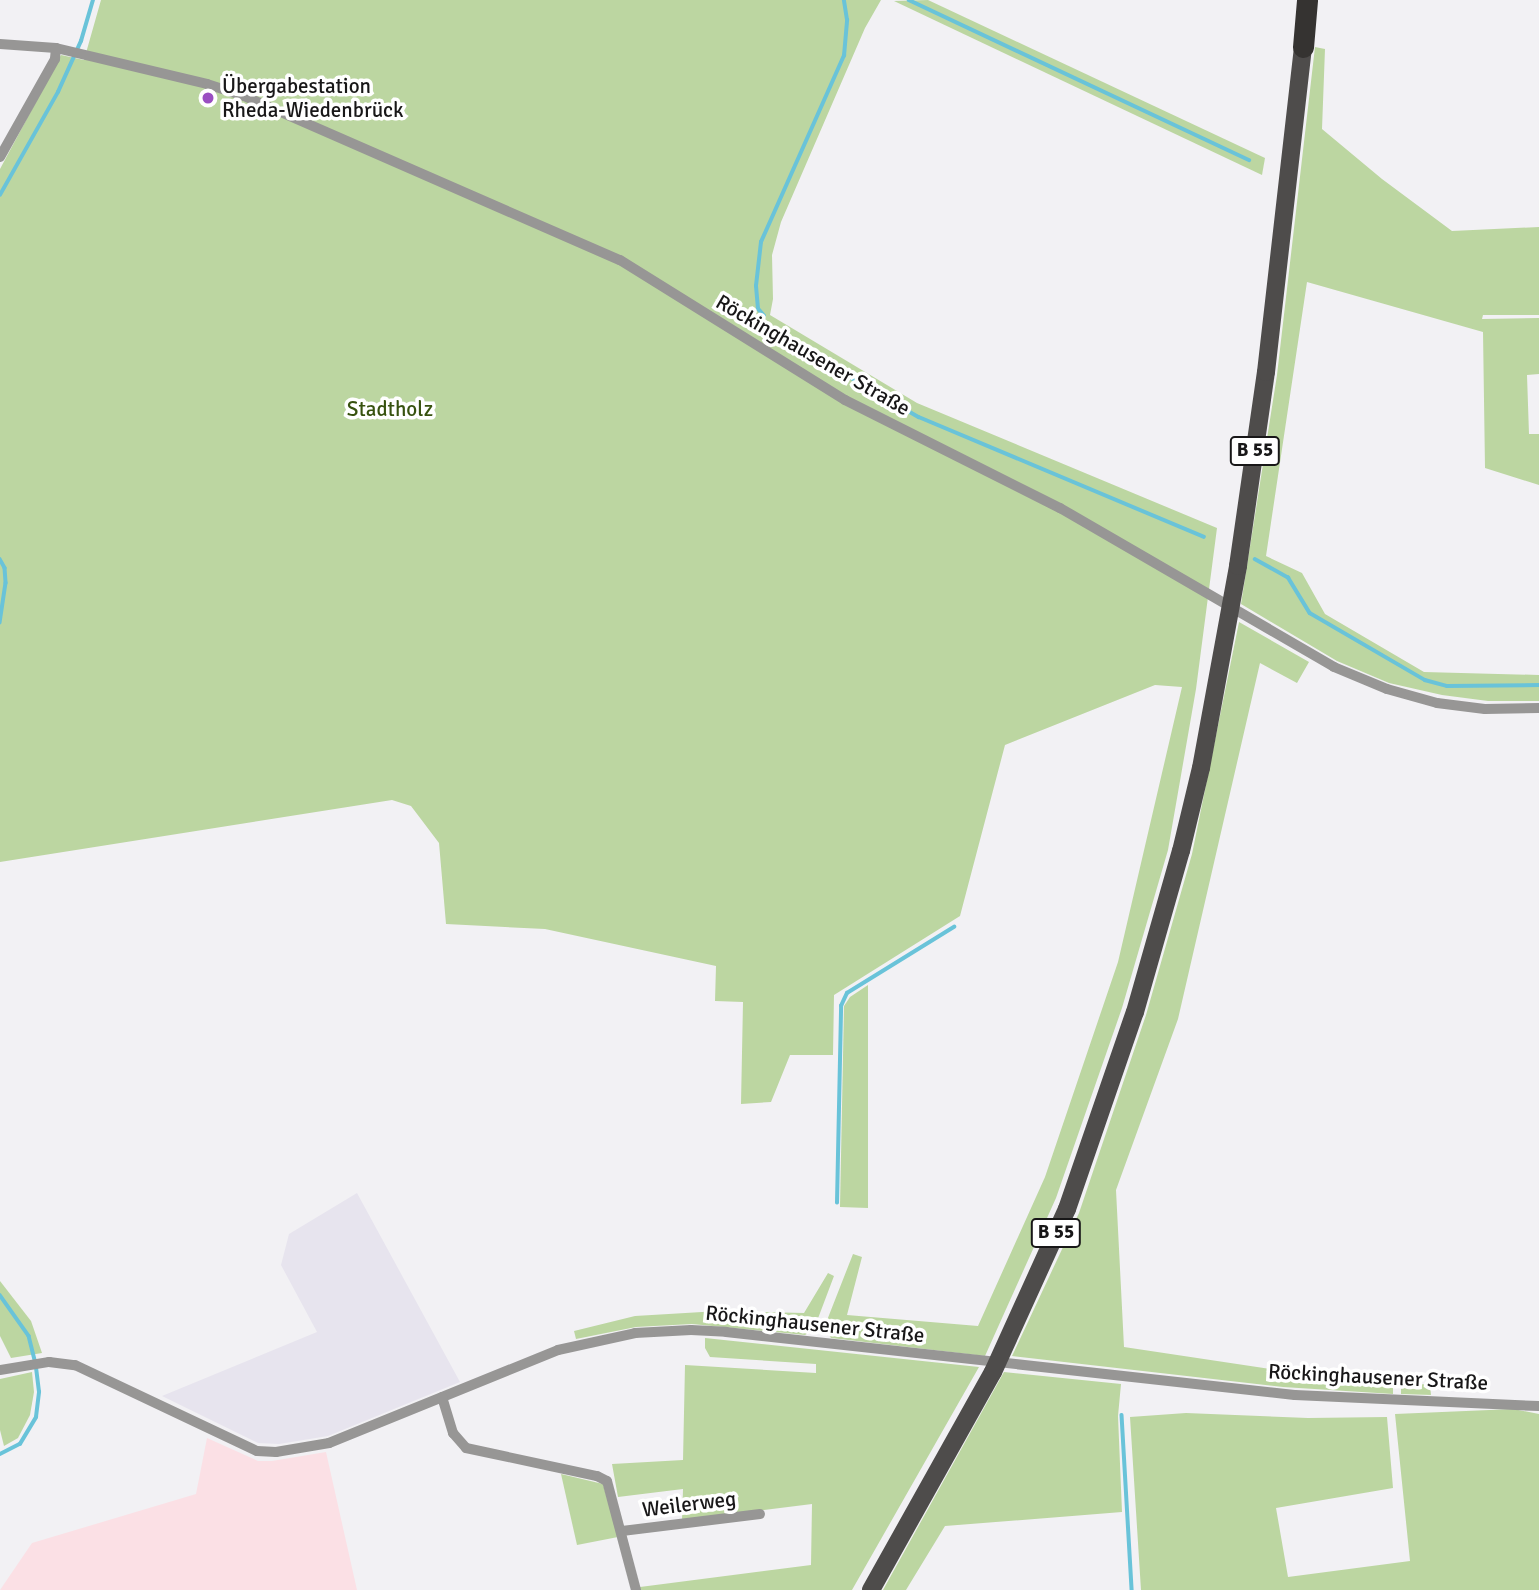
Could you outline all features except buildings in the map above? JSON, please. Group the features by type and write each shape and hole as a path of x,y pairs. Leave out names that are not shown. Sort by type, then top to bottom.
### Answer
{"highway":[{"name":"B 55","path":"1303,47 1307,0"}],"main road":[{"name":"B 55","path":"871,1590 993,1372 1067,1209 1135,1012 1181,851 1200,768 1242,538 1266,372 1303,47"}],"street":[{"name":"Röckinghausener Straße","path":"0,44 61,49 207,84 244,96 620,260 845,400 1060,508 1334,667 1387,689 1437,703 1485,709 1539,708"},
{"path":"0,157 61,49"},
{"name":"Röckinghausener Straße","path":"0,1370 62,1362 99,1374 257,1451 276,1452 329,1443 558,1350 635,1333 726,1332 1294,1395 1539,1406"},
{"path":"442,1397 453,1433 466,1447 597,1476 607,1481 636,1590"},
{"name":"Weilerweg","path":"622,1531 760,1514"}],"shaded area":[{"path":"357,1193 460,1382 328,1436 279,1444 258,1443 162,1396 317,1332 281,1265 289,1234"},
{"path":"207,1438 258,1461 326,1452 357,1590 0,1590 32,1543 196,1494"}],"green space":[{"name":"Stadtholz","path":"101,0 881,0 865,28 781,222 772,255 773,299 770,315 917,403 1217,528 1196,689 1168,850 1122,1008 1056,1198 985,1356 831,1338 824,1328 853,1254 862,1257 847,1315 978,1326 1045,1177 1118,962 1182,687 1155,685 1005,745 960,916 834,995 833,1055 790,1055 771,1102 741,1104 743,1002 715,1001 716,966 545,929 446,924 439,843 411,806 392,800 0,862 0,169 61,55 84,60"},
{"path":"928,0 1265,158 1262,175 894,1"},
{"path":"1315,47 1325,49 1322,129 1382,179 1452,231 1539,227 1539,315 1483,315 1482,319 1539,318 1539,374 1527,375 1529,434 1539,434 1539,485 1485,468 1483,332 1307,282 1266,556 1302,573 1325,614 1424,672 1539,675 1539,701 1488,701 1442,695 1389,683 1337,661 1241,604 1277,375"},
{"path":"1239,622 1309,662 1297,683 1260,663 1178,1019 1116,1190 1124,1347 1284,1371 1393,1382 1393,1394 1283,1387 1012,1356 1079,1213 1146,1015 1192,854"},
{"path":"868,985 868,1208 840,1207 844,1006 850,997"},
{"path":"828,1273 834,1276 814,1329 805,1335 692,1324 636,1327 576,1339 574,1331 635,1316 719,1311 804,1313"},
{"path":"0,1281 31,1321 42,1353 11,1358 0,1336"},
{"path":"705,1338 979,1367 852,1590 640,1590 640,1587 811,1565 812,1504 682,1520 683,1489 618,1497 612,1464 683,1460 685,1365 816,1373 816,1364 710,1357 705,1348"},
{"path":"32,1372 34,1392 30,1415 18,1438 4,1446 0,1430 0,1379"},
{"path":"1004,1372 1121,1384 1118,1416 1122,1512 945,1526 906,1590 883,1590"},
{"path":"1401,1382 1430,1385 1431,1395 1401,1394"},
{"path":"1513,1409 1539,1414 1539,1590 1141,1590 1130,1417 1186,1413 1308,1418 1387,1417 1393,1488 1276,1508 1288,1577 1410,1561 1395,1414"},
{"path":"561,1474 603,1484 618,1537 577,1545"}],"waterway":[{"path":"0,195 58,92 81,41 93,0"},
{"path":"764,316 758,309 756,286 761,242 844,56 847,20 844,0"},
{"path":"909,0 1249,160"},
{"path":"776,329 783,338 919,417 1204,537"},
{"path":"0,559 5,568 6,583 0,623"},
{"path":"1255,559 1288,577 1310,613 1425,680 1447,686 1539,685"},
{"path":"837,1203 841,1006 847,993 954,927"},
{"path":"0,1295 29,1336 35,1360"},
{"path":"0,1454 20,1444 36,1417 39,1392 36,1368"},
{"path":"1122,1415 1132,1590"}],"place":[{"name":"Übergabestation Rheda-Wiedenbrück","path":"208,98"}]}
